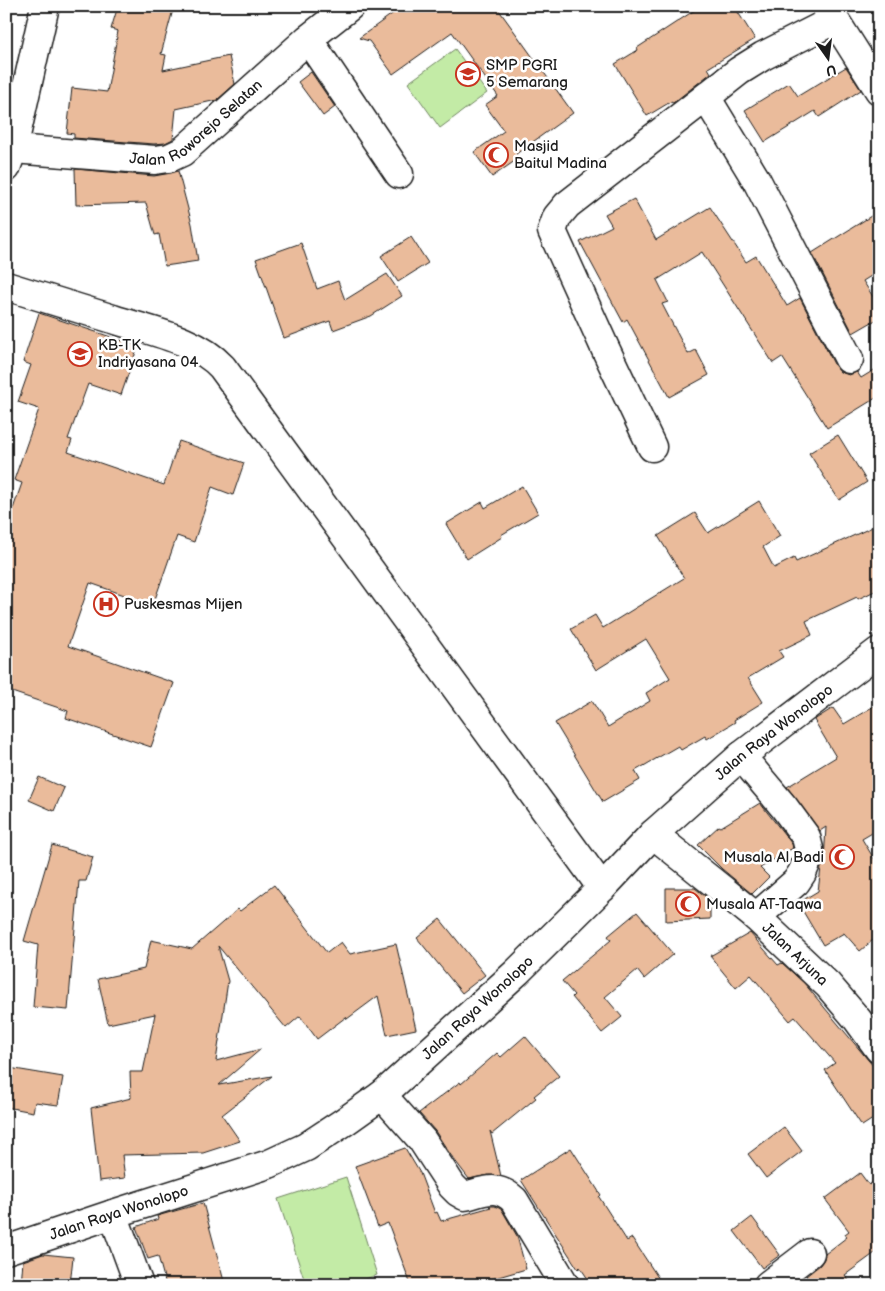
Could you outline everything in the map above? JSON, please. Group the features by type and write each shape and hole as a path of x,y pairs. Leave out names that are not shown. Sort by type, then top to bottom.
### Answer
{"street":[{"path":"10,159 45,6"},
{"name":"Jalan Roworejo Selatan","path":"10,159 155,160 169,158 182,152 308,39 350,6"},
{"path":"652,447 552,231 557,216 567,206 739,71 830,13 879,90"},
{"path":"308,39 399,174"},
{"path":"706,98 757,180 849,359"},
{"path":"6,286 173,338 206,353 222,367 602,888"},
{"name":"Jalan Raya Wonolopo","path":"6,1250 269,1164 306,1147 344,1122 382,1095 517,972 602,888 653,834 741,756 879,651"},
{"path":"741,756 784,807 806,837 809,849 808,860 796,882 756,917"},
{"name":"Jalan Arjuna","path":"653,834 756,917 828,985 879,1049"},
{"path":"382,1095 422,1140 452,1186 458,1192 465,1196 491,1190 500,1190 514,1200 565,1285"},
{"path":"113,1214 139,1285"},
{"path":"768,1285 810,1253"}],"green space":[{"path":"455,49 487,93 440,128 408,83"},
{"path":"346,1177 377,1275 347,1285 306,1285 278,1199"}],"building":[{"path":"118,6 174,6 161,54 166,55 163,70 229,56 235,84 217,100 176,109 173,139 165,143 154,144 74,138 74,134 67,133 72,88 107,92 118,31 111,29"},
{"path":"403,6 496,6 573,113 516,154 519,158 492,177 474,152 504,131 485,105 498,96 452,32 393,74 369,41 359,38"},
{"path":"701,6 734,6 755,39 708,68 711,73 673,103 672,101 647,116 615,64"},
{"path":"846,67 861,90 819,117 815,111 765,142 745,110 789,83 798,96"},
{"path":"311,72 335,107 323,116 298,82"},
{"path":"75,169 154,176 178,171 192,224 198,261 165,266 159,234 155,235 146,203 76,205"},
{"path":"634,199 656,240 710,207 746,262 756,256 787,306 800,298 835,366 840,372 849,375 857,372 861,378 879,367 879,396 827,428 782,357 773,363 702,252 657,280 668,302 662,304 688,354 696,350 709,375 669,397 627,319 623,322 580,242 612,226 605,214"},
{"path":"879,211 879,271 863,281 879,306 879,318 853,333 812,253"},
{"path":"411,237 428,263 398,282 381,256"},
{"path":"301,243 317,289 338,281 345,300 387,274 402,296 371,316 333,330 330,321 284,338 256,259"},
{"name":"Puskesmas Mijen","path":"39,313 138,346 121,395 88,384 68,439 72,440 68,452 164,485 179,441 244,463 233,495 212,487 194,542 177,536 153,605 90,583 68,646 174,683 151,747 66,718 68,711 6,690 6,529 22,483 14,480 39,409 18,402 31,365 23,362"},
{"path":"838,435 867,482 839,500 809,453"},
{"path":"522,486 538,513 501,535 502,537 467,559 446,524 482,502 485,508"},
{"path":"759,501 780,536 763,547 774,568 794,558 796,562 879,524 879,589 858,599 857,597 806,621 812,635 779,651 783,657 748,678 763,702 707,739 705,736 681,750 678,746 635,771 640,780 603,802 555,723 592,701 608,727 650,701 646,693 670,678 646,639 596,670 571,629 595,615 603,628 684,578 658,536 695,513 708,533"},
{"path":"879,703 879,829 862,839 879,867 879,935 860,951 844,933 823,945 798,903 818,891 821,868 824,861 826,827 820,831 787,787 836,757 814,720 833,708 844,724"},
{"path":"39,777 64,788 54,811 29,800"},
{"path":"760,803 792,844 793,848 760,868 769,877 752,894 722,869 698,845 719,826 721,827"},
{"path":"52,845 93,857 86,881 79,881 68,1010 33,1007 38,945 24,941"},
{"path":"274,885 327,953 341,942 350,954 396,944 416,1029 387,1035 378,996 317,1039 300,1016 286,1028 218,946 228,981 216,1061 261,1049 219,1085 272,1076 222,1115 240,1141 203,1153 122,1155 125,1178 99,1181 91,1108 131,1098 130,1072 143,1072 155,1014 108,1024 98,979 144,969 151,940 192,949 238,909 240,911"},
{"name":"Musala AT-Taqwa","path":"666,888 695,888 710,900 710,919 666,921"},
{"path":"637,912 673,954 644,979 637,970 605,997 622,1017 602,1033 572,997 574,995 562,981 611,940 608,936"},
{"path":"440,919 485,975 462,993 417,938"},
{"path":"750,933 778,965 782,963 804,983 879,1073 879,1115 862,1126 825,1070 835,1063 795,1017 790,1021 751,975 736,988 710,956"},
{"path":"525,1036 559,1076 534,1096 536,1098 492,1134 490,1131 501,1176 489,1175 469,1179 435,1131 419,1113 460,1082 461,1084 497,1053 501,1057"},
{"path":"9,1068 63,1077 58,1105 35,1102 33,1112 6,1107 6,1085"},
{"path":"784,1127 802,1151 766,1178 748,1154"},
{"path":"405,1148 420,1173 435,1213 437,1212 441,1221 491,1207 489,1206 499,1208 517,1236 526,1269 488,1280 490,1285 411,1285 388,1223 378,1227 355,1166"},
{"path":"571,1148 627,1241 632,1238 663,1285 592,1285 580,1267 578,1269 521,1180"},
{"path":"860,1173 869,1185 879,1177 879,1250 845,1275 852,1285 813,1285 806,1276 820,1265 825,1254 847,1237 845,1234 849,1231 825,1199"},
{"path":"203,1203 225,1285 166,1285 158,1256 148,1259 136,1227 158,1219 157,1216"},
{"path":"752,1217 780,1255 762,1268 734,1231"},
{"path":"43,1254 73,1257 70,1285 21,1285 23,1261"}],"place":[{"name":"SMP PGRI 5 Semarang","path":"468,74"},
{"name":"Masjid Baitul Madina","path":"496,155"},
{"name":"KB-TK Indriyasana 04","path":"80,354"},
{"name":"Puskesmas Mijen","path":"106,604"},
{"name":"Musala Al Badi","path":"842,857"},
{"name":"Musala AT-Taqwa","path":"688,904"}]}
